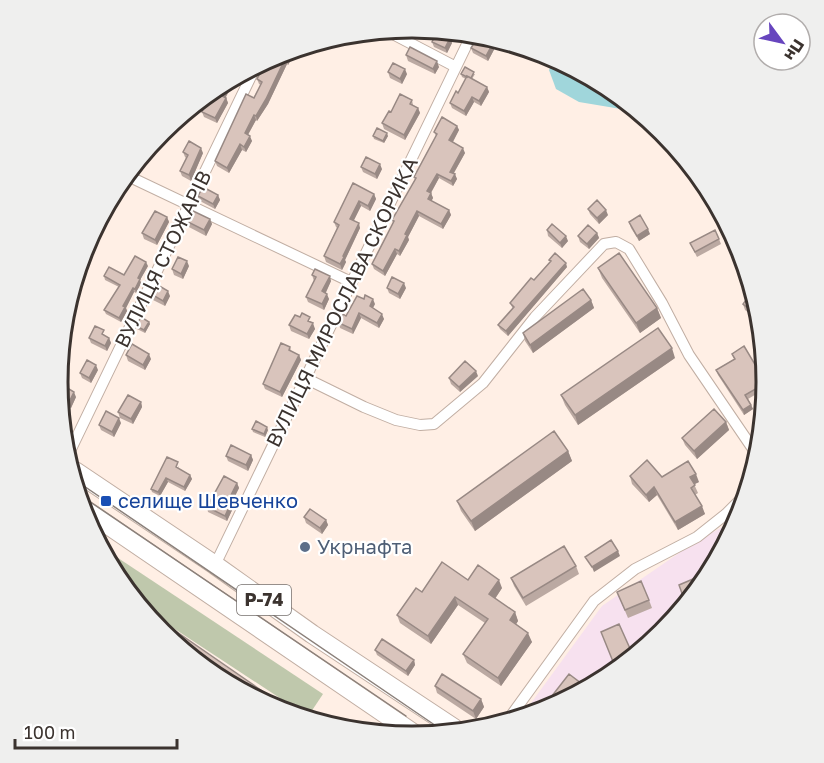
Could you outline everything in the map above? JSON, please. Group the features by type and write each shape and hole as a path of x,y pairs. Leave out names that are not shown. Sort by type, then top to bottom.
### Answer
{"main road":[{"name":"Р-74","path":"81,475 448,724"},
{"name":"Р-74","path":"96,517 402,726"}],"street":[{"path":"400,38 456,67"},
{"name":"ВУЛИЦЯ МИРОСЛАВА СКОРИКА","path":"215,565 468,42"},
{"name":"ВУЛИЦЯ СТОЖАРІВ","path":"74,443 250,78"},
{"path":"134,179 351,282"},
{"path":"305,378 396,420 420,425 434,424 483,383 535,316 604,244 616,242 629,249 662,303 689,355 750,444"},
{"path":"516,709 594,601 635,569 697,537 732,508"}],"shaded area":[{"path":"724,526 698,573 655,625 603,668 564,690 530,704 602,606 698,540"}],"green space":[{"path":"115,556 323,694 312,710 283,700 169,625 139,591"}],"water":[{"path":"551,67 564,73 603,95 621,109 579,102 556,89 549,70"}],"building":[{"path":"434,38 449,39 445,48 432,42"},
{"path":"474,43 491,47 486,56 471,48"},
{"path":"410,47 437,61 433,69 406,55"},
{"path":"283,63 266,99 256,116 254,115 245,133 250,136 244,147 240,144 227,168 215,161 246,94 254,98 262,82 257,79 260,73"},
{"path":"393,63 405,69 400,79 388,72"},
{"path":"465,67 474,72 471,78 461,74"},
{"path":"467,76 487,87 479,101 472,97 464,111 450,103"},
{"path":"223,94 222,96 226,98 215,118 202,112"},
{"path":"400,94 412,100 410,104 418,108 404,135 382,123 389,111 391,112"},
{"path":"442,117 457,126 449,140 463,148 450,172 455,174 451,181 437,174 427,191 431,193 428,199 449,210 441,224 417,211 399,251 395,249 383,271 372,264 437,134 434,132"},
{"path":"377,128 387,133 383,141 373,136"},
{"path":"189,141 201,148 189,175 180,171 188,155 183,152"},
{"path":"366,157 380,164 375,174 361,167"},
{"path":"353,183 374,194 368,206 359,201 350,219 359,223 340,264 324,256 339,225 334,222"},
{"path":"203,187 218,195 213,204 198,196"},
{"path":"597,200 606,210 597,218 588,209"},
{"path":"191,210 210,219 204,230 186,221"},
{"path":"155,211 167,217 155,240 142,233"},
{"path":"640,215 648,229 637,236 629,222"},
{"path":"552,224 566,236 560,243 547,230"},
{"path":"588,225 597,233 587,244 578,236"},
{"path":"715,230 719,239 695,252 690,243"},
{"path":"555,253 566,263 506,331 498,325 514,307 510,303 531,278 534,280"},
{"path":"619,253 657,308 636,323 598,268"},
{"path":"135,256 146,262 138,278 140,279 123,306 125,307 119,318 104,310 120,285 104,276 109,267 124,275"},
{"path":"178,257 187,261 181,274 172,269"},
{"path":"315,269 330,276 322,291 327,294 322,304 306,297 316,277 312,275"},
{"path":"392,277 404,283 398,294 387,288"},
{"path":"156,284 168,291 163,301 151,294"},
{"path":"583,289 591,300 530,345 523,333"},
{"path":"365,295 373,299 370,306 382,314 377,323 359,313 352,329 339,323 343,314 346,316 357,296 364,299"},
{"path":"302,313 310,317 308,321 313,323 307,334 289,325 295,315 300,317"},
{"path":"141,317 149,322 144,330 136,326"},
{"path":"95,326 104,330 102,334 109,338 105,346 89,338"},
{"path":"658,328 672,348 575,415 561,395"},
{"path":"281,343 299,355 280,392 263,384"},
{"path":"132,344 149,354 143,365 126,355"},
{"path":"744,346 755,365 756,389 745,395 751,405 743,410 716,370 735,359 732,354"},
{"path":"87,360 96,365 89,378 80,373"},
{"path":"465,361 476,371 459,387 449,378"},
{"path":"68,389 74,392 69,402"},
{"path":"128,395 141,402 131,419 118,412"},
{"path":"714,409 726,422 694,451 682,438"},
{"path":"106,411 119,418 112,432 99,425"},
{"path":"256,421 267,427 264,434 252,429"},
{"path":"554,431 568,451 471,521 457,501"},
{"path":"231,445 251,455 246,465 226,456"},
{"path":"167,457 178,462 176,467 190,475 184,487 166,478 158,492 151,489"},
{"path":"647,460 662,477 688,461 696,474 690,477 695,485 691,488 702,506 675,522 654,487 646,495 630,476"},
{"path":"224,476 237,483 228,501 231,503 225,516 207,507"},
{"path":"310,509 326,520 320,528 304,517"},
{"path":"611,540 618,551 592,567 585,557"},
{"path":"564,546 576,566 523,598 511,578"},
{"path":"442,562 468,580 478,565 499,580 489,594 515,612 510,620 528,633 498,678 463,654 488,619 455,597 428,636 397,615 416,588 422,592"},
{"path":"694,579 682,594 679,585"},
{"path":"641,581 649,600 625,610 617,592"},
{"path":"619,624 629,647 613,661 601,632"},
{"path":"175,631 262,691 221,668"},
{"path":"382,639 414,660 406,671 375,650"},
{"path":"442,674 481,699 473,711 435,686"},
{"path":"569,674 579,682 564,690 553,695"}],"tram line":[{"path":"84,486 435,725"},
{"path":"90,502 406,716"}],"place":[{"name":"селище Шевченко","path":"106,501"},
{"name":"Укрнафта","path":"305,547"}]}
